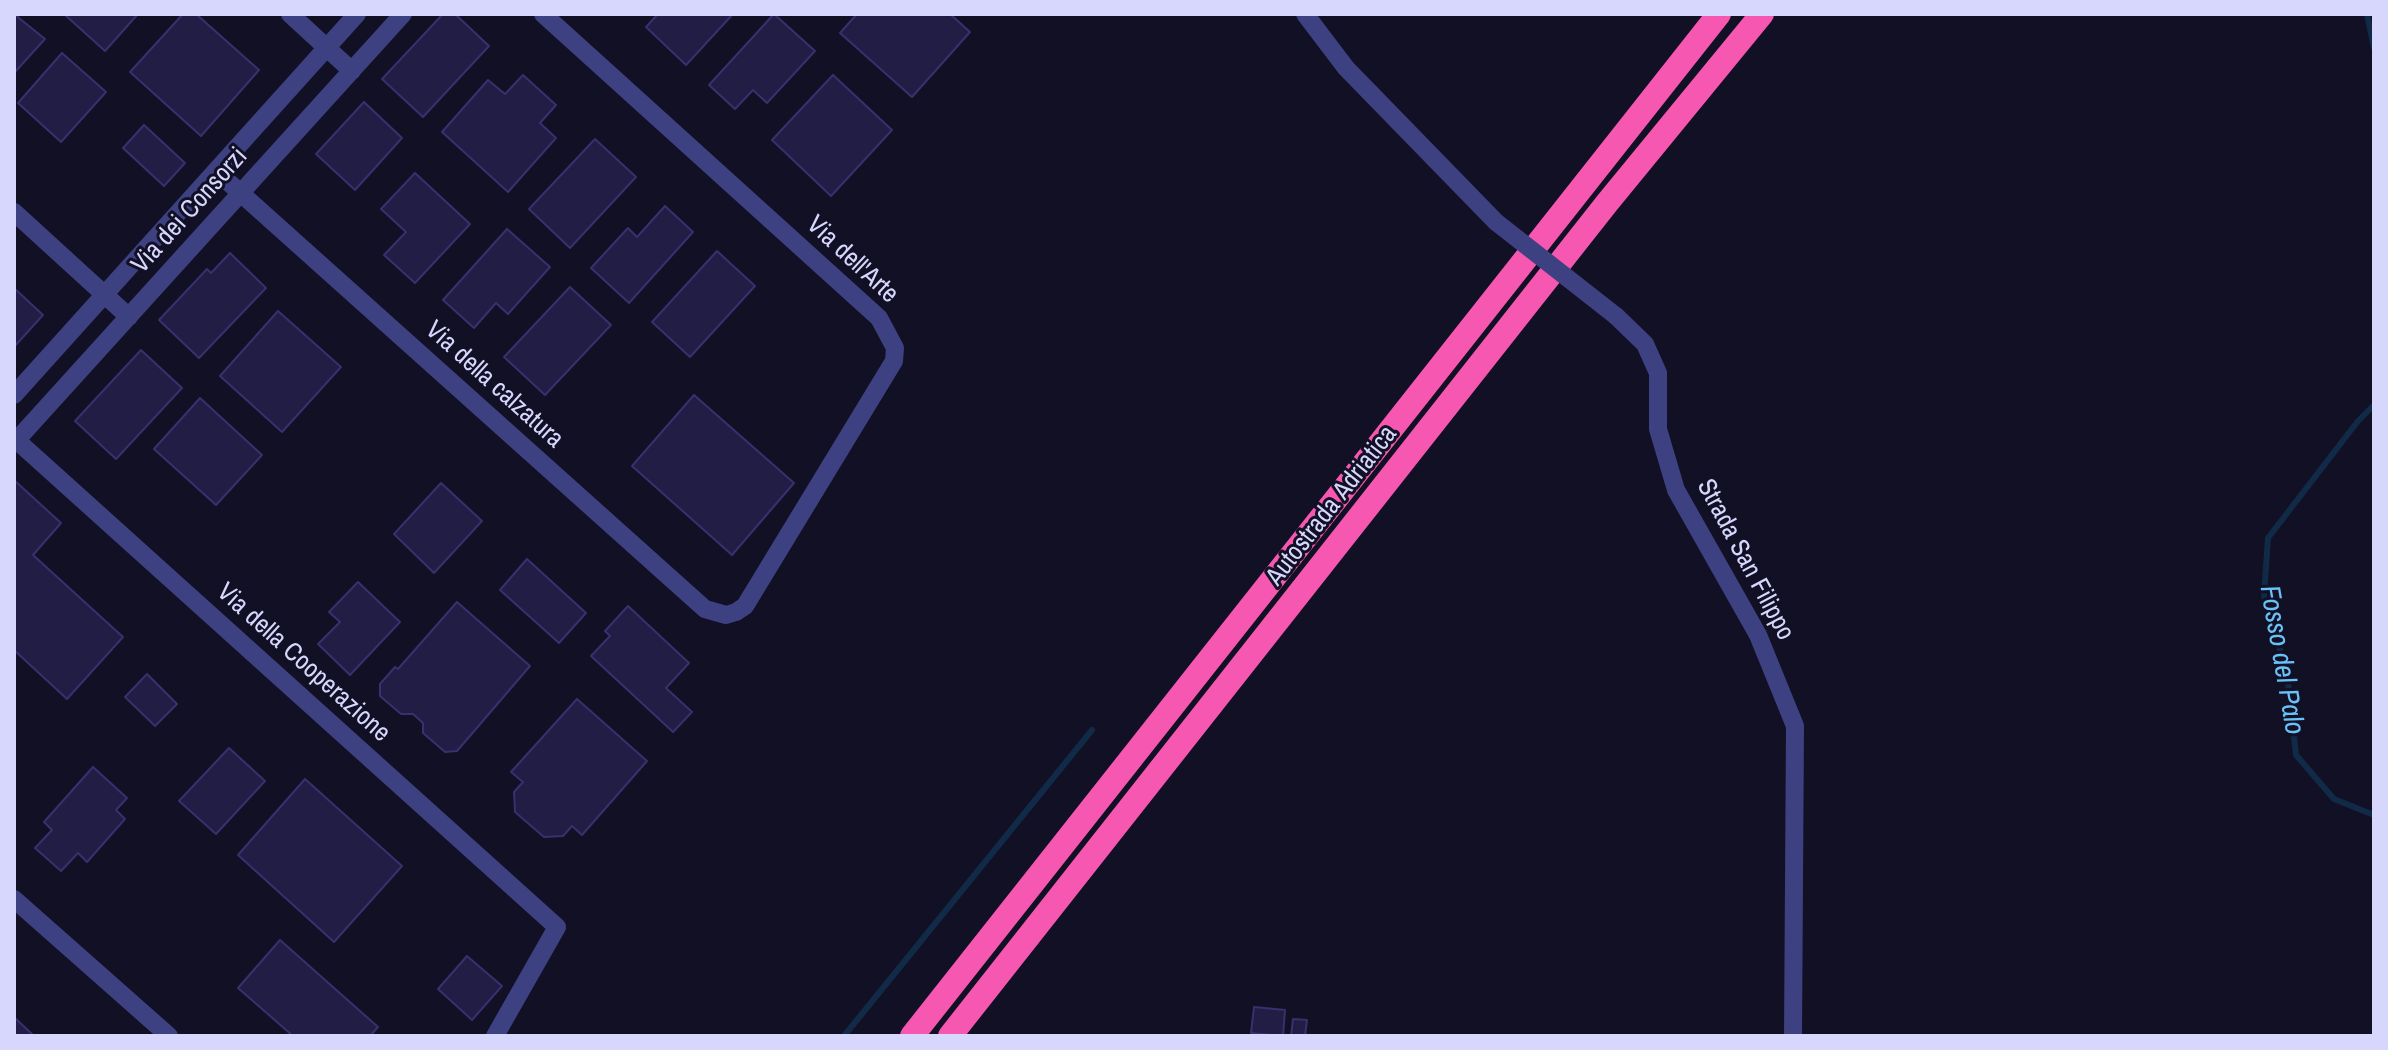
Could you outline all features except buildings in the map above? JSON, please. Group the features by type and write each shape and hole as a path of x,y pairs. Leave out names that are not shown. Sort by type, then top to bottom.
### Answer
{"highway":[{"name":"Autostrada Adriatica","path":"912,1036 1719,14"},
{"name":"Autostrada Adriatica","path":"950,1036 1607,203 1762,14"}],"street":[{"path":"290,14 352,71"},
{"name":"Via dei Consorzi","path":"14,395 357,14"},
{"name":"Via dei Consorzi","path":"15,441 403,14"},
{"name":"Via dell'Arte","path":"543,14 879,318 893,340 894,361 745,606"},
{"name":"Strada San Filippo","path":"1305,14 1346,68 1496,222 1616,316 1645,344 1658,373 1658,429 1676,490 1758,635 1795,726 1793,1036"},
{"name":"Via della calzatura","path":"216,171 705,609 726,615 745,606"},
{"path":"14,212 129,317"},
{"name":"Via della Cooperazione","path":"15,441 557,927 495,1036"},
{"path":"14,899 169,1036"}],"waterway":[{"name":"Fosso del Palo","path":"2367,14 2374,48"},
{"name":"Fosso del Palo","path":"2374,405 2358,421 2268,538 2264,596 2287,673 2296,755 2334,799 2374,815"},
{"path":"844,1036 1092,730"}]}
